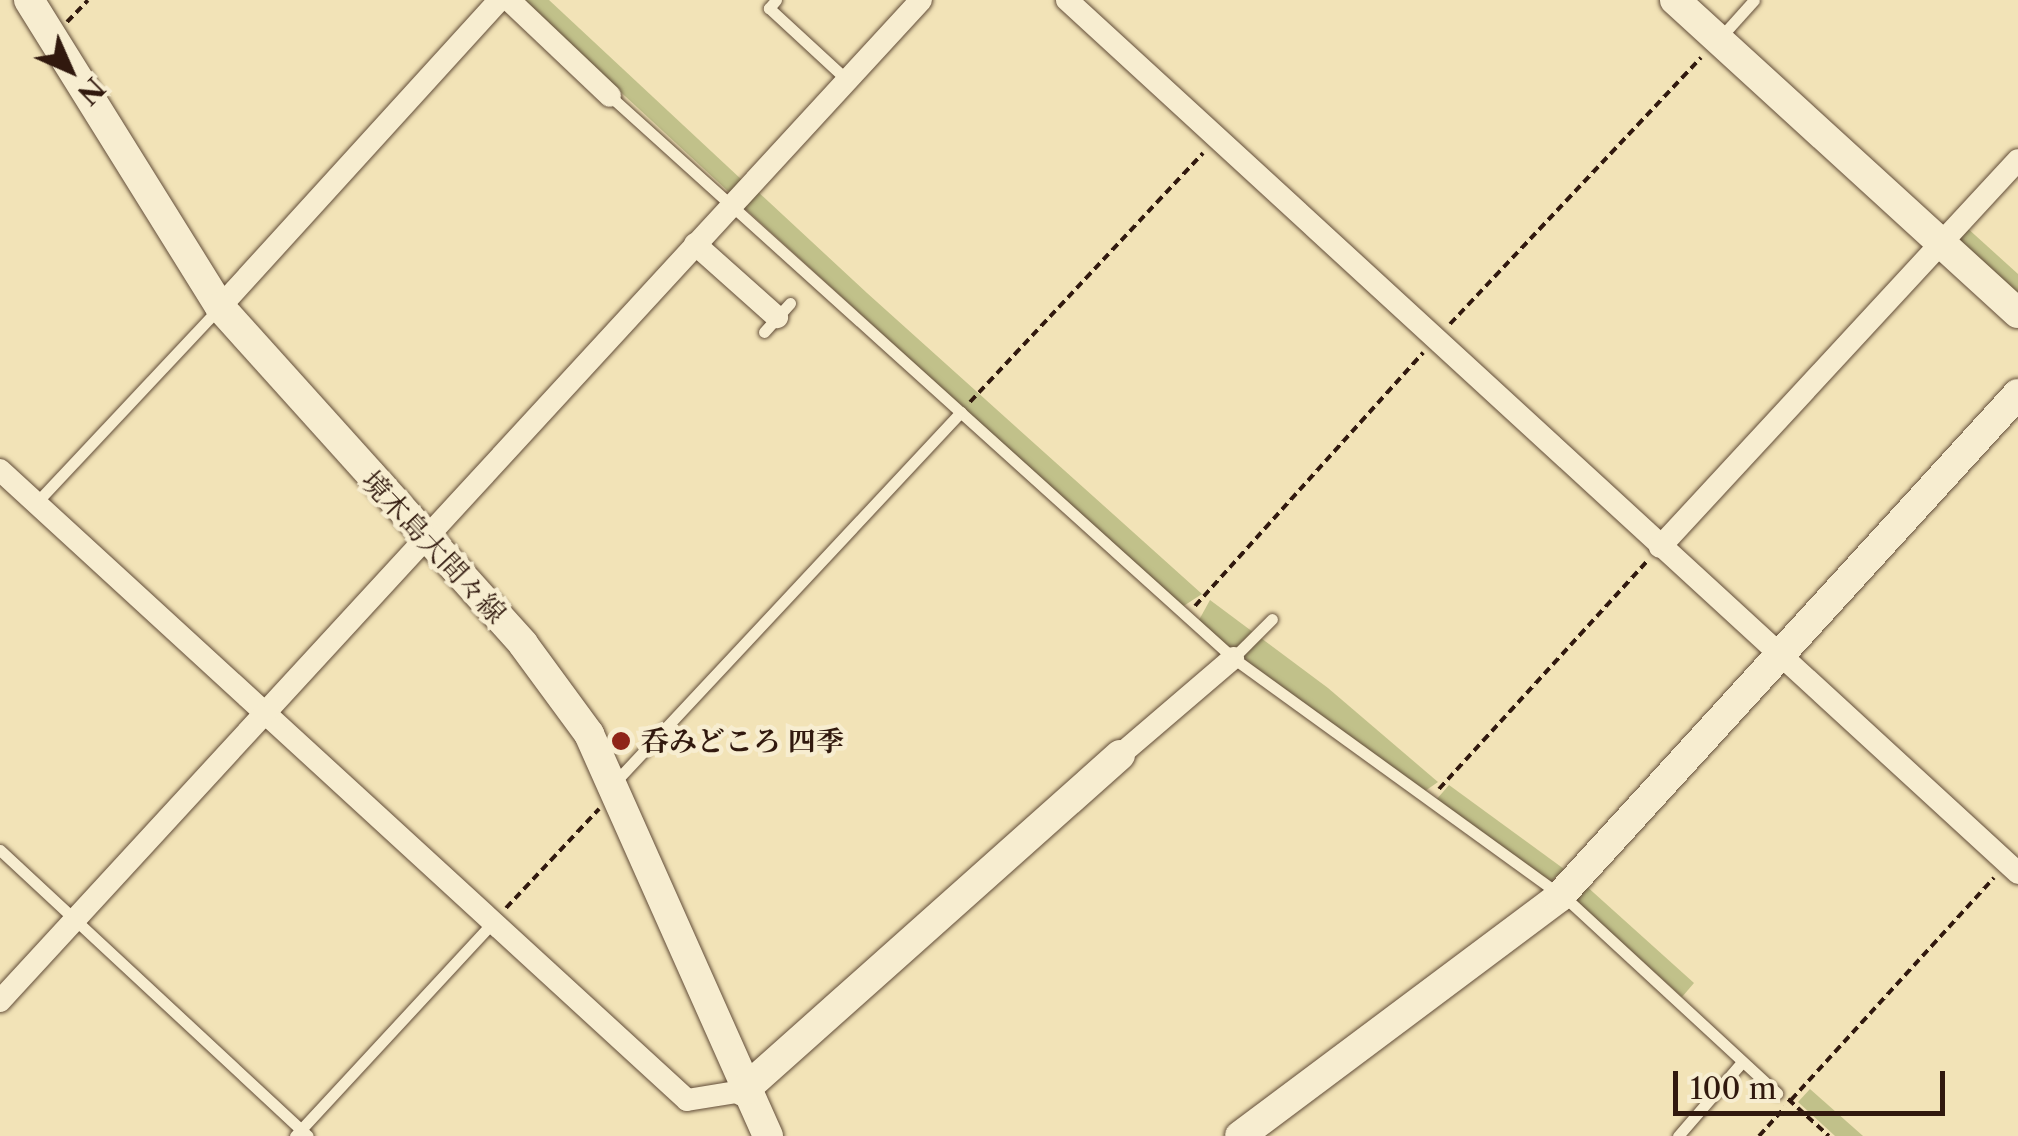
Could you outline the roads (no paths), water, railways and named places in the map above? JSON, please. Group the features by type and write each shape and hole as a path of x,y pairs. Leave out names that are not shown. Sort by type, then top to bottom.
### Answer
{"street":[{"name":"境木島大間々線","path":"30,0 220,306 552,680 619,788 743,1091 768,1136"},
{"path":"220,306 499,0"},
{"path":"509,0 610,96"},
{"path":"0,1001 920,0"},
{"path":"1067,0 1660,547 2014,862"},
{"path":"1675,0 2018,313"},
{"path":"1660,547 2018,160"},
{"path":"695,244 777,317"},
{"path":"1240,1136 1559,896 2018,394"},
{"path":"0,470 687,1100 743,1091 1233,658"}],"lane":[{"path":"776,0 770,8 847,80"},
{"path":"1718,39 1754,0"},
{"path":"610,96 1233,658 1559,896 1777,1094"},
{"path":"36,504 220,306"},
{"path":"619,788 960,412"},
{"path":"1233,658 1272,620"},
{"path":"0,850 302,1134 493,922"},
{"path":"1678,1136 1742,1062"}],"place":[{"name":"呑みどころ 四季","path":"621,741"}]}
